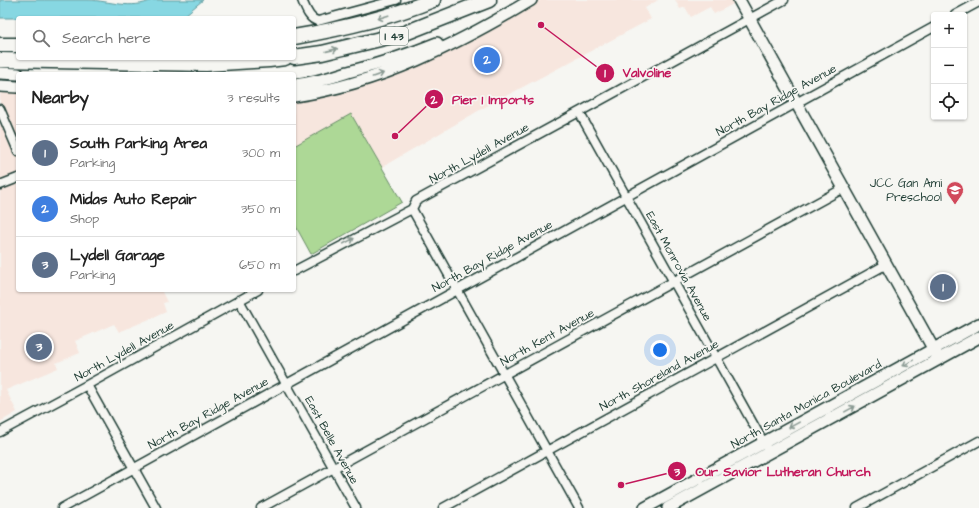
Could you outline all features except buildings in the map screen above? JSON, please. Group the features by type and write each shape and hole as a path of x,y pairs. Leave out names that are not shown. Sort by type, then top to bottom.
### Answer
{"highway":[{"name":"I 43","path":"296,37 370,21 433,0"},
{"name":"I 43","path":"296,57 322,53 405,33 489,0"},
{"path":"0,45 16,45"},
{"path":"0,60 206,64 258,60"}],"street":[{"path":"302,0 315,20 344,15 396,0"},
{"path":"296,85 310,83 402,57 461,32 518,0"},
{"path":"296,96 313,93 363,80 409,63 484,28 532,0"},
{"path":"739,0 939,359"},
{"name":"North Lydell Avenue","path":"296,270 412,209 416,202 784,0"},
{"path":"961,12 979,2"},
{"name":"North Bay Ridge Avenue","path":"62,508 931,29"},
{"path":"0,73 16,74"},
{"path":"0,86 16,87"},
{"path":"0,109 16,146"},
{"name":"East Monrovia Avenue","path":"579,112 770,453"},
{"path":"0,185 16,179"},
{"name":"North Kent Avenue","path":"261,508 844,188"},
{"path":"412,209 579,508"},
{"name":"North Shoreland Avenue","path":"443,508 887,264"},
{"name":"North Lydell Avenue","path":"0,432 254,292"},
{"name":"East Belle Avenue","path":"239,300 356,508"},
{"name":"North Santa Monica Boulevard","path":"645,508 979,324"},
{"path":"668,508 979,337"},
{"path":"87,385 156,508"},
{"path":"857,508 979,441"}],"shaded area":[{"path":"540,0 658,0 645,8 651,19 485,107 382,167 351,114 296,145 296,101 413,67 467,42"},
{"path":"675,0 733,0 735,3 714,14 710,7 691,17 685,7 680,9"},
{"path":"0,91 16,93 16,292 162,292 167,302 163,303 166,312 119,332 114,324 75,341 80,353 56,363 58,368 6,390 17,412 0,422"}],"green space":[{"path":"351,114 402,202 311,254 296,227 296,145"}],"water":[{"path":"0,0 89,0 129,5 144,3 152,0 203,0 183,16 16,16 16,18 0,18"}],"place":[{"name":"Valvoline","path":"541,25"},
{"name":"Midas Auto Repair","path":"487,60"},
{"name":"Pier 1 Imports","path":"395,136"},
{"name":"JCC Gan Ami Preschool","path":"955,205"},
{"name":"South Parking Area","path":"943,287"},
{"name":"Lydell Garage","path":"39,347"},
{"name":"Our Savior Lutheran Church","path":"621,485"}]}
